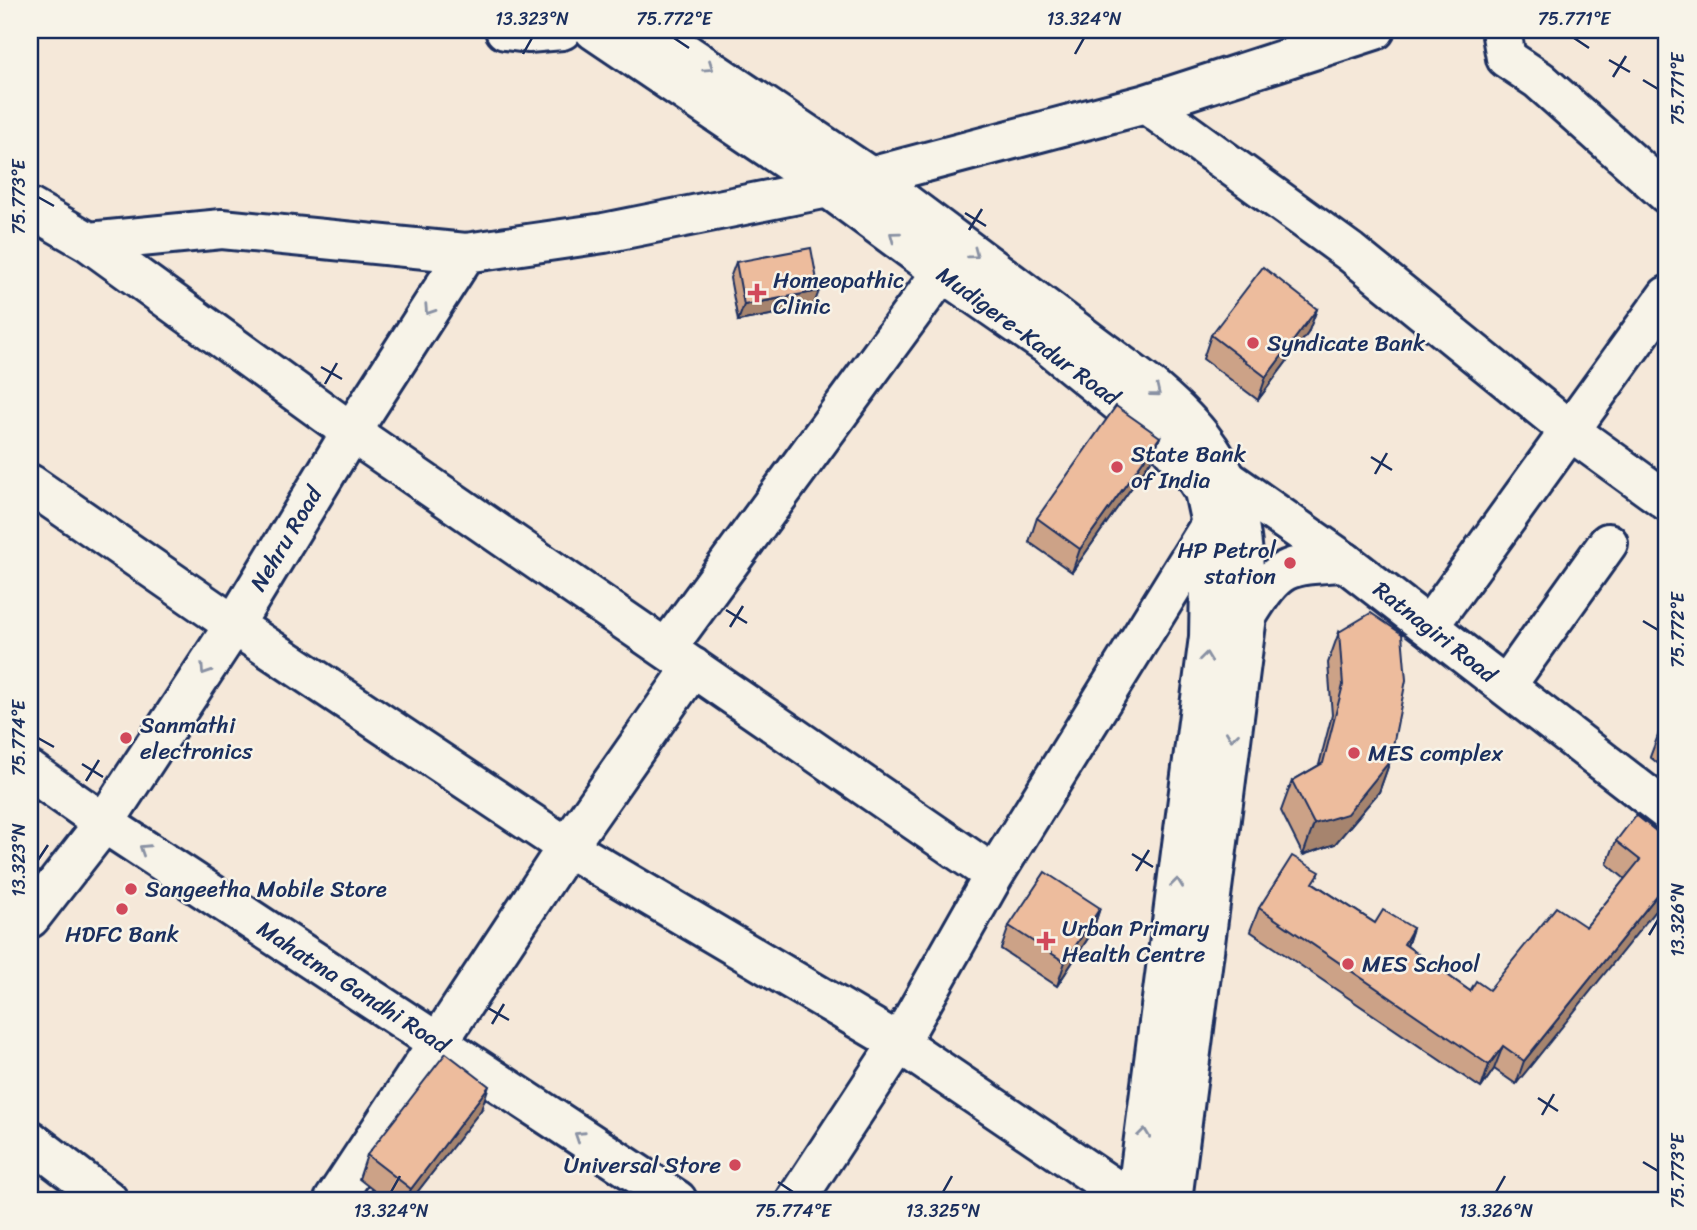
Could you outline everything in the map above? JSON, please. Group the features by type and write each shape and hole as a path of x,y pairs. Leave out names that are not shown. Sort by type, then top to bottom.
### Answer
{"main road":[{"path":"505,30 528,33 562,30"},
{"name":"Mudigere-Kadur Road","path":"594,30 828,188 1049,346 1210,476 1240,519 1247,616 1172,1200"},
{"name":"Mudigere-Kadur Road","path":"651,30 869,176 1056,315 1178,410 1197,430 1210,476 1204,491 1211,524 1209,637 1133,1200"},
{"path":"89,242 222,229 466,253 604,233 828,188 1146,104 1375,30"},
{"path":"1502,30 1506,58 1539,80 1667,194"},
{"path":"1146,104 1350,252 1569,430 1667,501"},
{"path":"30,208 89,242 351,432 993,875"},
{"name":"Nehru Road","path":"30,918 104,823 234,625 351,432 466,253"},
{"path":"334,1200 567,846 680,658 942,272"},
{"path":"1429,626 1667,296"},
{"name":"Ratnagiri Road","path":"1210,476 1345,562 1667,811"},
{"path":"30,484 234,625 567,846 899,1043 1133,1200"},
{"path":"796,1200 899,1043 993,875 1211,524"},
{"path":"1506,686 1608,543"},
{"path":"1247,616 1267,584 1281,572 1305,564 1345,562"},
{"name":"Mahatma Gandhi Road","path":"30,771 104,823 677,1200"},
{"path":"30,1140 108,1200"}],"building":[{"path":"811,248 819,291 744,305 736,262"},
{"name":"Syndicate Bank","path":"1263,267 1317,309 1266,377 1211,335"},
{"path":"1116,406 1160,437 1080,549 1037,518"},
{"name":"MES complex","path":"1371,613 1402,634 1406,680 1390,761 1347,814 1314,824 1292,781 1323,763 1343,685 1339,632"},
{"path":"1667,722 1667,740 1659,733"},
{"name":"MES School","path":"1636,815 1667,840 1667,883 1524,1061 1503,1046 1489,1065 1259,908 1292,856 1320,872 1313,883 1375,923 1383,910 1413,928 1404,944 1470,991 1476,981 1489,990 1556,907 1586,927 1640,860 1616,841"},
{"path":"1045,872 1100,908 1065,962 1009,926"},
{"path":"446,1053 489,1086 411,1189 367,1155"}],"place":[{"name":"Homeopathic Clinic","path":"757,293"},
{"name":"Syndicate Bank","path":"1253,343"},
{"name":"State Bank of India","path":"1117,467"},
{"name":"HP Petrol station","path":"1290,563"},
{"name":"Sanmathi electronics","path":"126,738"},
{"name":"MES complex","path":"1354,753"},
{"name":"Sangeetha Mobile Store","path":"131,889"},
{"name":"HDFC Bank","path":"122,909"},
{"name":"Urban Primary Health Centre","path":"1046,941"},
{"name":"MES School","path":"1348,964"},
{"name":"Universal Store","path":"735,1165"}]}
